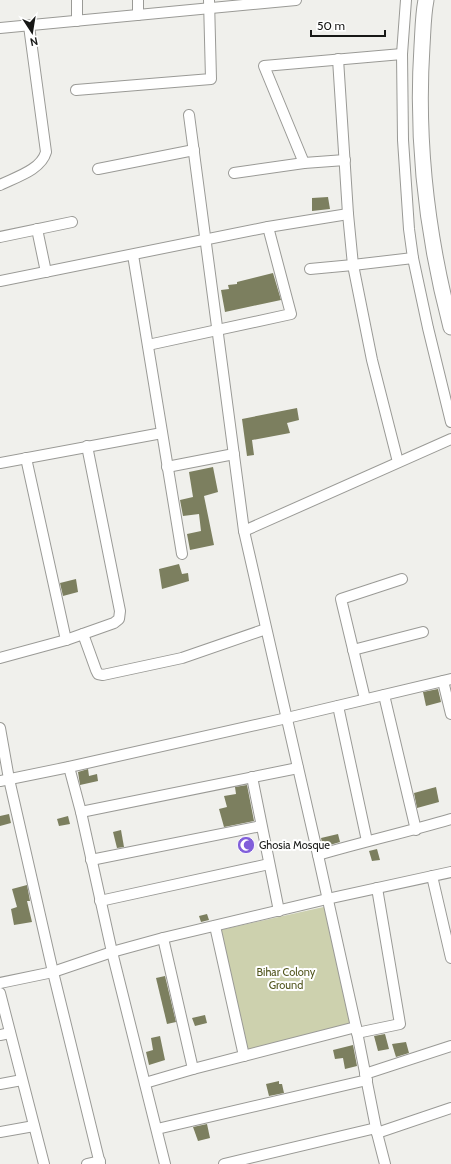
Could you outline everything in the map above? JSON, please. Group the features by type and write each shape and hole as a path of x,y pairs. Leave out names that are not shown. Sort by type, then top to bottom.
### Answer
{"main road":[{"path":"426,0 420,84 423,163 433,240 451,327"}],"street":[{"path":"77,0 77,21"},
{"path":"138,0 138,15"},
{"path":"0,28 138,15 209,4 296,0"},
{"path":"406,0 402,54 403,140 409,229 413,258 428,328 451,422"},
{"path":"76,90 210,79 209,4"},
{"path":"0,186 36,167 44,159 46,152 29,26"},
{"path":"304,163 264,66 402,54"},
{"path":"338,59 348,214 353,265 372,360 398,462"},
{"path":"189,115 244,532 328,899 357,1030 376,1131 385,1164"},
{"path":"98,169 194,150"},
{"path":"234,172 304,163 345,160"},
{"path":"0,281 268,227 348,214"},
{"path":"0,237 72,222"},
{"path":"148,345 291,314 268,227"},
{"path":"37,229 46,272"},
{"path":"133,254 182,554"},
{"path":"310,269 413,258"},
{"path":"0,463 162,433"},
{"path":"244,532 451,439"},
{"path":"0,658 66,640 114,623 119,619 120,611 87,446"},
{"path":"167,467 234,454"},
{"path":"26,458 66,640"},
{"path":"365,700 341,599 402,579"},
{"path":"83,634 96,670 98,674 103,675 182,658 266,630"},
{"path":"353,650 423,632"},
{"path":"4,780 69,767 287,718 447,680 451,714"},
{"path":"384,695 416,830"},
{"path":"338,706 367,841"},
{"path":"0,728 4,780 100,1163 88,1164"},
{"path":"69,767 81,812 100,901 144,1083 166,1164"},
{"path":"81,812 298,768"},
{"path":"252,777 279,911"},
{"path":"318,855 367,841 416,830 451,819"},
{"path":"91,860 261,826"},
{"path":"100,901 269,864"},
{"path":"0,983 53,972 112,952 163,938 451,872"},
{"path":"432,876 451,958"},
{"path":"144,1083 244,1056 357,1030 400,1024 376,888"},
{"path":"215,926 244,1056"},
{"path":"163,938 193,1069"},
{"path":"0,993 5,1034 22,1080 44,1164"},
{"path":"156,1129 366,1077 451,1046"},
{"path":"0,1084 22,1080"},
{"path":"224,1164 376,1131 451,1108"},
{"path":"0,1132 34,1126"}],"green space":[{"name":"Bihar Colony Ground","path":"328,906 356,1027 245,1055 216,931"}],"building":[{"path":"328,197 330,209 312,211 312,198"},
{"path":"273,273 281,300 225,312 221,290 229,289 228,285 237,284 237,282"},
{"path":"297,408 299,420 287,423 290,433 252,440 254,455 247,456 242,419"},
{"path":"213,467 218,492 204,496 214,545 190,550 187,534 201,531 199,514 183,516 180,500 193,497 189,472"},
{"path":"179,564 182,574 188,573 189,581 162,589 159,569"},
{"path":"76,579 78,592 63,596 60,583"},
{"path":"438,689 441,702 426,706 423,692"},
{"path":"88,769 89,776 97,774 98,781 80,785 78,772"},
{"path":"247,785 254,821 224,827 219,809 227,807 224,796 236,794 235,787"},
{"path":"436,787 439,802 417,808 414,793"},
{"path":"9,814 11,823 0,826 0,816"},
{"path":"68,816 70,824 59,826 57,819"},
{"path":"121,830 124,847 117,848 113,832"},
{"path":"338,834 340,842 323,847 321,838"},
{"path":"377,849 380,860 372,861 369,851"},
{"path":"27,885 30,901 27,901 32,922 14,925 11,909 17,907 12,889"},
{"path":"207,914 209,920 201,922 199,916"},
{"path":"165,976 176,1022 167,1024 156,978"},
{"path":"205,1015 207,1023 195,1026 192,1018"},
{"path":"385,1034 389,1049 378,1051 374,1036"},
{"path":"160,1036 165,1060 149,1065 146,1052 153,1050 151,1038"},
{"path":"406,1042 409,1053 396,1057 392,1044"},
{"path":"353,1045 357,1066 345,1069 343,1058 335,1059 333,1050"},
{"path":"279,1081 279,1084 282,1084 284,1093 269,1096 266,1084"},
{"path":"207,1124 210,1138 198,1141 193,1127"}],"place":[{"name":"Ghosia Mosque","path":"246,845"}]}
